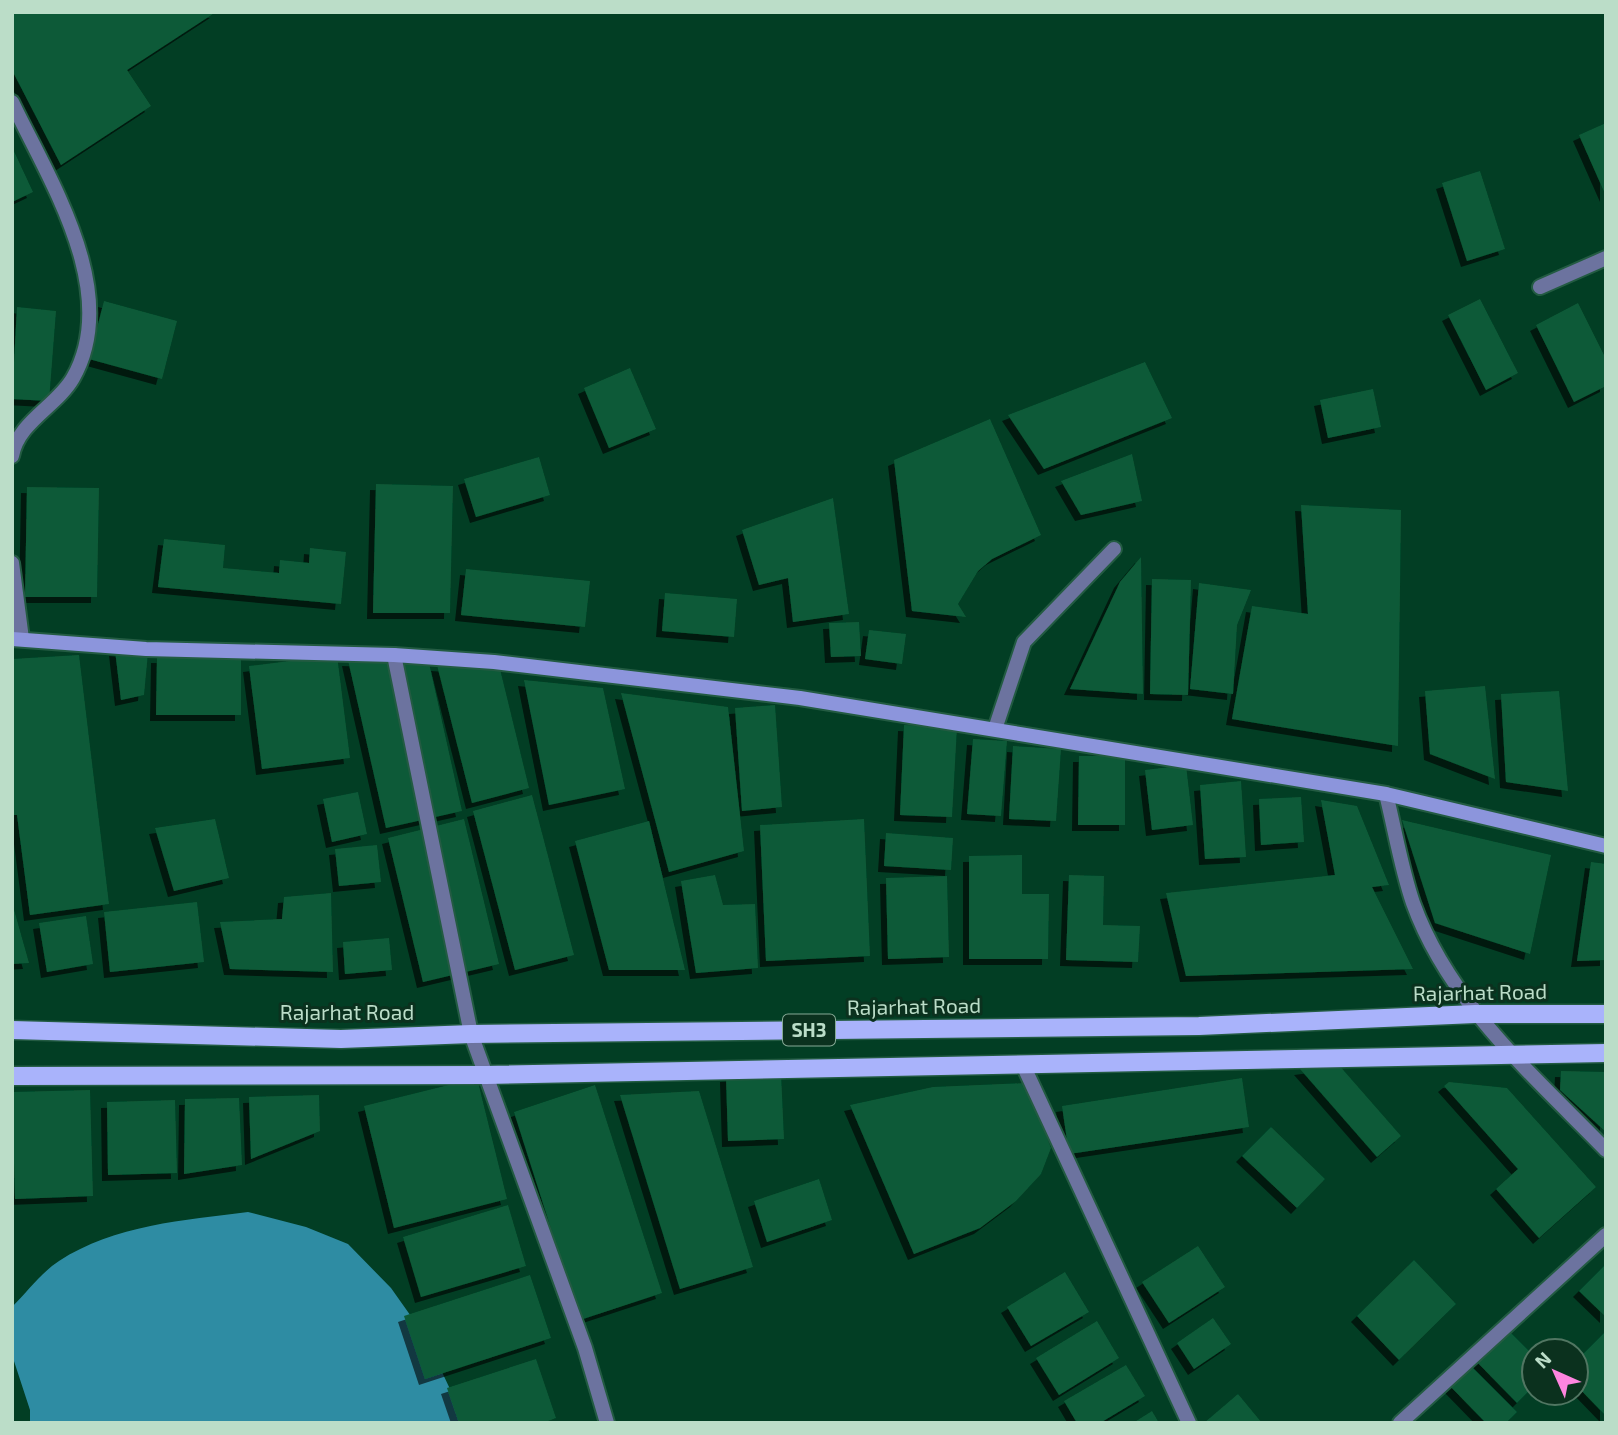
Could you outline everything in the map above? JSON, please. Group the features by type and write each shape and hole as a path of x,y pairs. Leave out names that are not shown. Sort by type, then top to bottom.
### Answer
{"main road":[{"name":"Rajarhat Road","path":"12,1030 341,1038 471,1034 1199,1027 1475,1014 1606,1014"},
{"name":"SH3","path":"12,1076 486,1075 1024,1067 1088,1061 1515,1057 1606,1053"}],"street":[{"path":"12,102 73,232 90,306 78,369 65,392 34,419 14,445 12,456"},
{"path":"1540,287 1606,258"},
{"path":"995,729 1024,642 1114,549"},
{"path":"12,563 17,639 146,649 394,655 494,662 800,698 1386,794 1606,846"},
{"path":"394,655 471,1034 585,1348 607,1423"},
{"path":"1386,794 1414,904 1445,967 1475,1014 1606,1150"},
{"path":"1024,1067 1189,1423"},
{"path":"1400,1423 1606,1235"}],"water":[{"path":"248,1212 306,1227 348,1244 391,1288 425,1336 466,1423 30,1423 30,1410 12,1355 12,1307 41,1276 59,1261 103,1239 150,1226"}],"building":[{"path":"12,12 216,12 127,70 151,106 61,165 12,70"},
{"path":"1606,123 1606,196 1579,135"},
{"path":"12,147 33,192 12,202"},
{"path":"1480,171 1505,249 1467,261 1442,183"},
{"path":"1480,299 1518,373 1486,390 1448,315"},
{"path":"104,301 177,321 162,379 89,359"},
{"path":"1578,303 1606,359 1606,386 1574,402 1536,325"},
{"path":"17,307 56,311 49,401 12,399"},
{"path":"1145,362 1172,418 1044,469 1008,415"},
{"path":"630,368 656,429 609,448 584,388"},
{"path":"1373,389 1381,427 1328,438 1320,400"},
{"path":"990,419 1041,535 992,559 978,571 958,604 966,617 912,611 894,460"},
{"path":"1132,454 1142,501 1081,515 1061,481"},
{"path":"539,457 550,495 476,517 464,479"},
{"path":"376,484 453,486 450,613 373,613"},
{"path":"27,487 99,488 97,597 25,597"},
{"path":"833,498 849,614 793,622 788,578 759,585 742,530"},
{"path":"1301,505 1401,510 1398,746 1232,719 1252,606 1308,614"},
{"path":"164,539 225,545 223,568 279,573 280,560 309,563 310,548 346,552 341,604 158,587"},
{"path":"1141,557 1143,694 1070,689 1120,582"},
{"path":"466,569 590,581 585,627 461,615"},
{"path":"1152,579 1191,580 1188,695 1150,694"},
{"path":"1199,583 1251,590 1237,625 1233,694 1190,689"},
{"path":"665,593 737,599 734,637 662,631"},
{"path":"859,622 861,656 831,657 829,623"},
{"path":"869,630 906,634 902,664 865,659"},
{"path":"115,650 148,653 144,695 121,700"},
{"path":"79,655 109,904 30,915 17,815 12,815 12,659"},
{"path":"337,655 350,758 262,769 249,666"},
{"path":"157,657 241,657 241,715 156,715"},
{"path":"348,660 429,663 462,811 386,828"},
{"path":"437,665 500,669 529,788 472,803"},
{"path":"524,680 603,688 625,789 549,805"},
{"path":"1485,686 1495,779 1430,754 1425,691"},
{"path":"1559,691 1568,791 1506,782 1501,694"},
{"path":"621,693 728,707 744,851 669,872"},
{"path":"775,705 782,807 742,811 735,708"},
{"path":"904,725 957,727 952,817 900,815"},
{"path":"973,739 1007,741 1001,816 967,814"},
{"path":"1013,746 1061,749 1056,821 1009,819"},
{"path":"1079,756 1125,756 1125,825 1078,825"},
{"path":"1186,765 1193,825 1152,830 1145,770"},
{"path":"1241,781 1246,857 1205,859 1200,785"},
{"path":"358,792 367,834 332,842 323,799"},
{"path":"532,795 574,955 515,970 473,811"},
{"path":"1301,797 1304,842 1261,845 1259,799"},
{"path":"1321,800 1357,806 1389,885 1372,887 1413,969 1186,976 1166,893 1335,875"},
{"path":"215,819 229,878 174,891 155,828"},
{"path":"464,819 499,964 423,982 388,838"},
{"path":"864,819 870,956 766,961 760,825"},
{"path":"1402,820 1551,855 1530,954 1435,923"},
{"path":"649,821 685,970 609,970 575,841"},
{"path":"886,833 953,838 951,870 884,866"},
{"path":"377,845 381,882 339,886 335,849"},
{"path":"1022,855 1022,894 1049,894 1048,959 969,959 969,856"},
{"path":"1591,862 1606,864 1606,960 1577,961"},
{"path":"715,875 723,905 755,904 758,968 696,973 681,881"},
{"path":"1069,875 1104,876 1103,925 1140,926 1138,962 1066,960"},
{"path":"947,876 949,957 888,959 886,878"},
{"path":"331,893 333,972 230,969 220,922 282,919 284,897"},
{"path":"197,902 204,962 110,972 104,912"},
{"path":"13,906 29,963 12,964"},
{"path":"86,916 93,964 47,972 39,923"},
{"path":"389,938 392,970 345,974 343,942"},
{"path":"1338,1064 1401,1136 1377,1157 1300,1069"},
{"path":"1561,1071 1606,1072 1606,1132 1560,1090"},
{"path":"781,1073 784,1139 728,1141 726,1076"},
{"path":"477,1078 507,1199 394,1228 364,1106"},
{"path":"1242,1078 1249,1127 1069,1154 1062,1106"},
{"path":"1449,1082 1507,1088 1596,1187 1539,1238 1496,1189 1518,1169 1444,1086"},
{"path":"1027,1083 1051,1148 1041,1174 1016,1201 980,1228 914,1254 850,1105 933,1087"},
{"path":"595,1085 662,1293 580,1320 514,1112"},
{"path":"90,1090 93,1196 15,1199 12,1092"},
{"path":"699,1091 753,1267 680,1289 620,1095"},
{"path":"319,1095 320,1131 251,1159 249,1097"},
{"path":"239,1098 242,1165 184,1174 185,1099"},
{"path":"175,1100 177,1173 108,1175 107,1102"},
{"path":"1271,1127 1325,1179 1297,1208 1242,1156"},
{"path":"819,1179 832,1220 767,1242 754,1201"},
{"path":"508,1205 526,1266 421,1297 403,1237"},
{"path":"1198,1246 1225,1287 1169,1323 1142,1282"},
{"path":"1414,1260 1456,1304 1399,1360 1357,1316"},
{"path":"1606,1264 1606,1317 1579,1291"},
{"path":"1065,1272 1089,1312 1031,1346 1007,1307"},
{"path":"530,1275 551,1338 425,1379 404,1316"},
{"path":"1213,1318 1231,1344 1194,1369 1177,1343"},
{"path":"1097,1321 1119,1358 1059,1395 1036,1358"},
{"path":"1507,1329 1520,1342 1520,1400 1517,1403 1476,1361"},
{"path":"1606,1331 1606,1416 1590,1399 1590,1347"},
{"path":"536,1359 556,1418 543,1423 459,1423 447,1388"},
{"path":"1469,1364 1517,1412 1506,1423 1486,1423 1449,1385"},
{"path":"1126,1365 1145,1396 1100,1423 1077,1423 1064,1401"},
{"path":"1238,1394 1262,1423 1204,1423"},
{"path":"1152,1411 1159,1423 1133,1423"}]}
